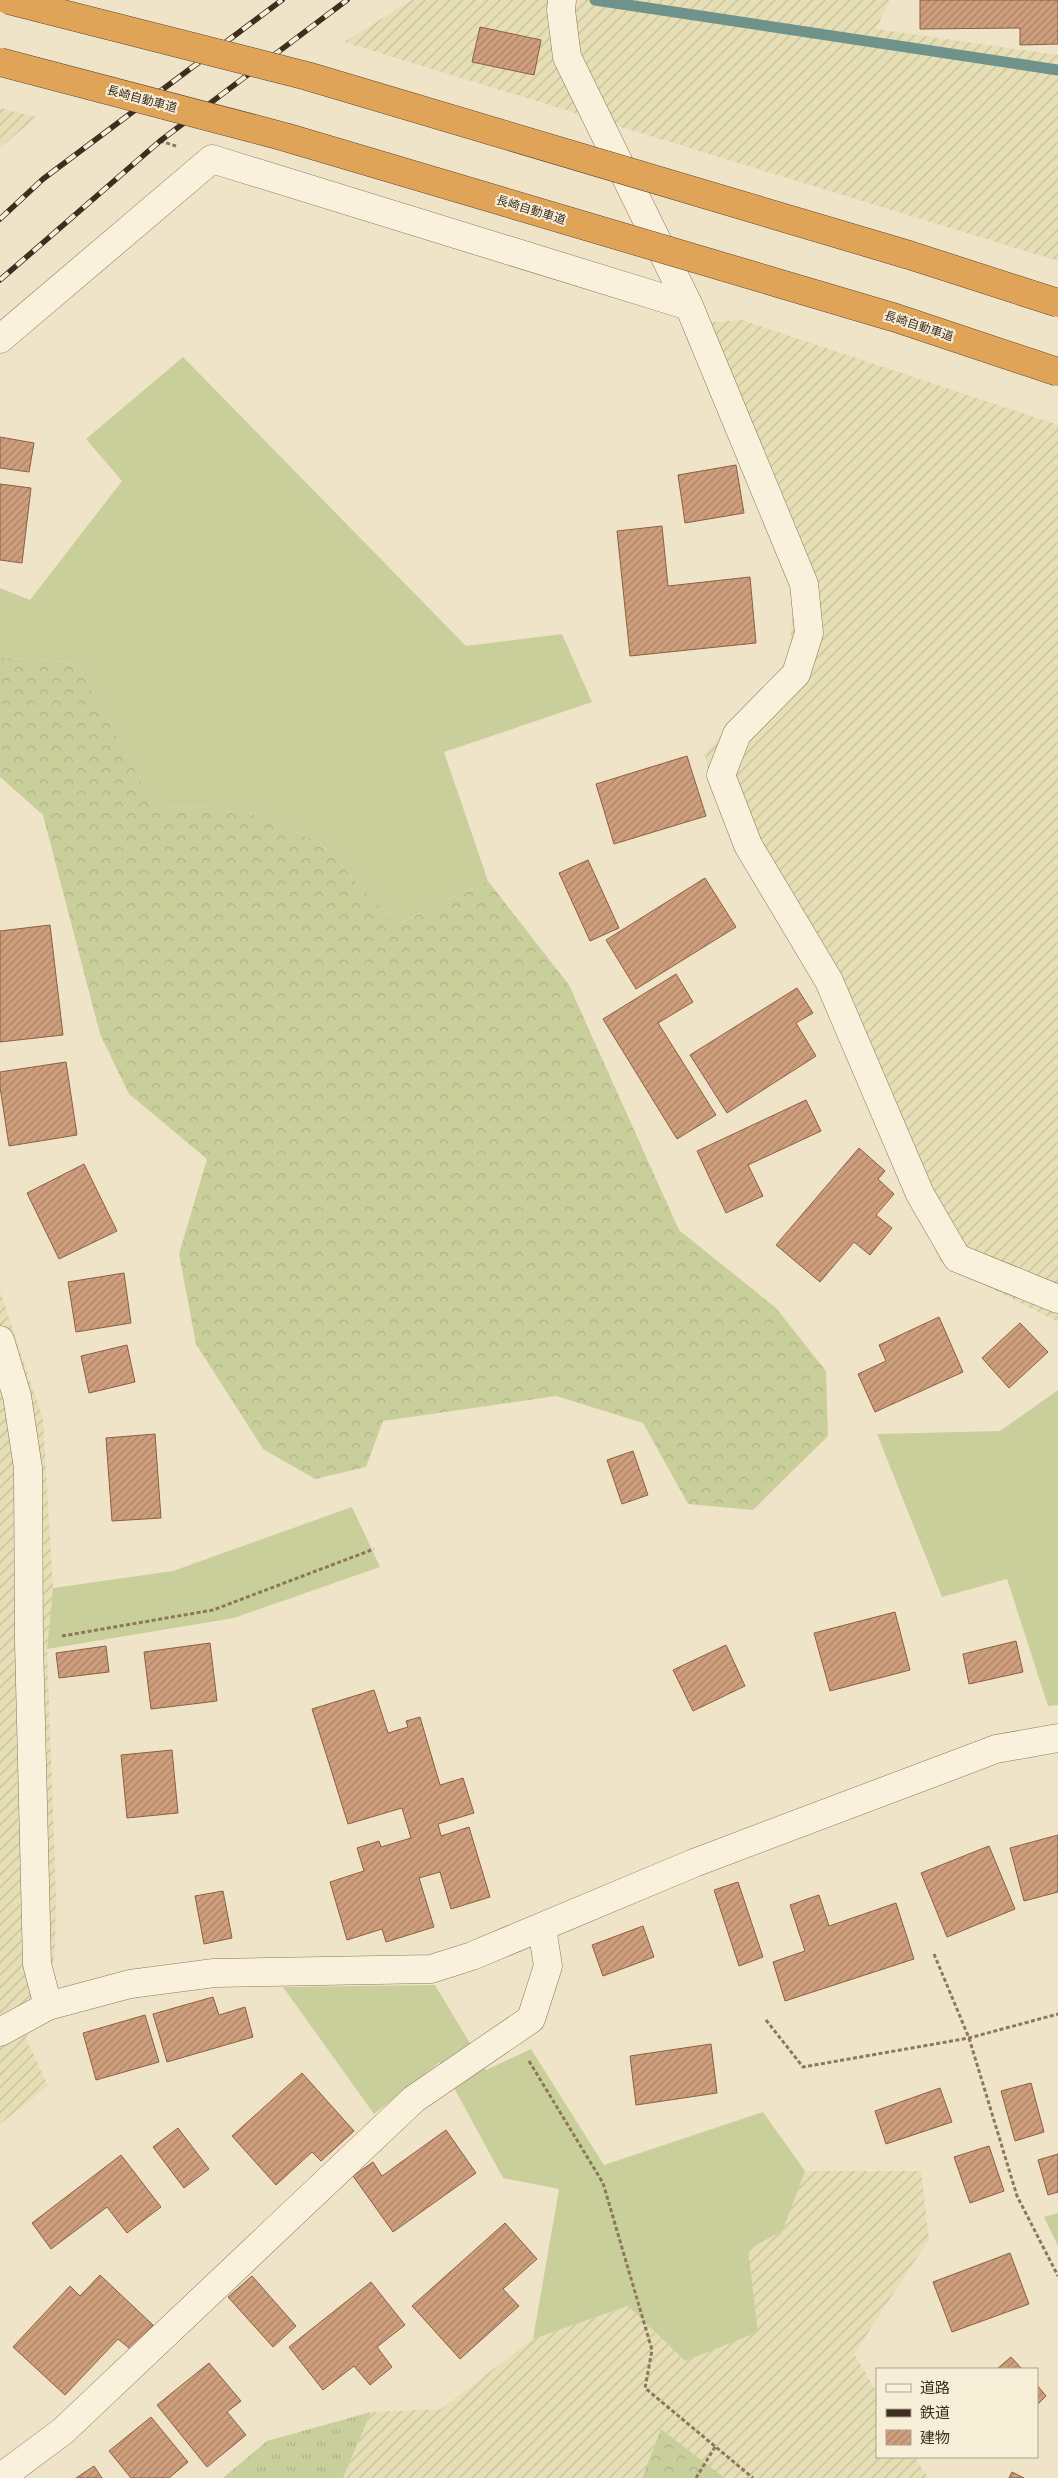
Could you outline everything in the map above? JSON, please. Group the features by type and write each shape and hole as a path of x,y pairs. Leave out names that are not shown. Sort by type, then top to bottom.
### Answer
{"highway":[{"path":"8,0 307,76 909,255 1058,303"},
{"name":"長崎自動車道","path":"0,62 285,137 896,318 1058,372"}],"street":[{"path":"561,5 567,57 689,306 804,584 809,633 796,674 737,734 721,776 748,845 829,981 920,1194 957,1258 1058,1299"},
{"path":"0,339 212,159 689,306"},
{"path":"0,1340 17,1396 28,1468 29,1642 37,1964 48,2006"},
{"path":"0,2032 48,2006 130,1984 214,1973 431,1969 472,1956 542,1928 694,1863 996,1749 1058,1738"},
{"path":"0,2478 63,2431 414,2099 531,2019 548,1966 542,1928"}],"path":[{"path":"29,1642 213,1610 374,1548"},
{"path":"934,1954 969,2038 1018,2196 1058,2276"},
{"path":"766,2020 803,2067 969,2038 1058,2014"},
{"path":"512,2032 603,2183 652,2350 645,2388 753,2478"},
{"path":"696,2478 715,2446"}],"shaded area":[{"path":"412,0 890,0 876,29 1058,55 1058,261 344,42"},
{"path":"0,108 36,117 0,148"},
{"path":"742,320 1058,425 1058,1322 941,1263 818,981 729,837 704,754 789,664 794,586 685,324"},
{"path":"0,1291 43,1419 53,1588 47,1649 56,1894 55,1956 26,2038 48,2086 0,2124"},
{"path":"805,2171 921,2171 929,2239 854,2354 876,2390 876,2458 916,2458 928,2478 725,2478 661,2429 642,2478 343,2478 371,2412 441,2409 533,2339 628,2306 685,2361 748,2250 783,2230"}],"green space":[{"path":"183,357 466,646 562,634 592,702 444,752 488,881 397,924 319,842 234,806 155,807 77,663 0,657 0,588 30,600 122,481 86,439"},
{"path":"0,657 77,663 155,807 234,806 319,842 397,924 488,881 569,985 679,1230 776,1308 826,1371 828,1436 753,1510 688,1504 643,1423 556,1396 383,1421 366,1467 315,1479 263,1449 196,1344 179,1254 207,1159 129,1094 100,1034 43,815 0,777"},
{"path":"1058,1390 1058,1705 1048,1706 1007,1579 942,1597 877,1434 1000,1431"},
{"path":"352,1507 380,1567 234,1618 47,1649 53,1588 173,1571"},
{"path":"435,1985 486,2070 531,2049 604,2165 763,2112 805,2171 783,2230 748,2250 758,2332 685,2361 628,2306 533,2339 559,2189 503,2178 440,2062 374,2114 283,1987"},
{"path":"1058,2213 1058,2246 1044,2217"},
{"path":"371,2412 343,2478 223,2478 267,2441"},
{"path":"661,2429 725,2478 642,2478"}],"building":[{"path":"920,0 1058,0 1058,44 1020,45 1020,28 920,29"},
{"path":"480,27 541,40 534,75 472,62"},
{"path":"0,437 34,443 29,472 0,468"},
{"path":"736,465 744,513 685,523 678,475"},
{"path":"0,484 31,488 22,563 0,560"},
{"path":"662,526 668,586 750,577 756,643 630,656 617,531"},
{"path":"687,756 706,816 614,844 596,784"},
{"path":"588,860 619,928 590,941 559,873"},
{"path":"705,878 736,927 636,989 606,940"},
{"path":"50,925 63,1035 0,1042 0,931"},
{"path":"676,974 693,1002 658,1023 716,1115 677,1139 603,1019"},
{"path":"797,988 813,1013 796,1023 816,1056 727,1113 690,1055"},
{"path":"66,1062 77,1135 9,1146 0,1087 0,1072"},
{"path":"806,1100 821,1131 748,1165 763,1196 726,1213 697,1151"},
{"path":"859,1148 885,1171 878,1179 894,1194 876,1215 892,1228 870,1255 854,1242 820,1282 776,1245"},
{"path":"84,1164 117,1231 59,1259 27,1193"},
{"path":"124,1273 131,1323 76,1332 68,1282"},
{"path":"939,1317 963,1372 875,1412 858,1374 886,1361 879,1345"},
{"path":"1020,1323 1048,1352 1009,1388 982,1358"},
{"path":"127,1345 135,1382 89,1393 81,1356"},
{"path":"155,1434 161,1518 112,1521 106,1438"},
{"path":"633,1451 648,1495 622,1504 607,1460"},
{"path":"895,1612 910,1670 830,1691 814,1633"},
{"path":"1016,1641 1023,1672 969,1684 963,1654"},
{"path":"210,1643 217,1701 151,1709 144,1652"},
{"path":"726,1645 745,1686 693,1711 673,1670"},
{"path":"106,1646 109,1672 59,1678 56,1653"},
{"path":"374,1690 388,1733 408,1727 406,1721 420,1717 440,1785 463,1778 474,1813 438,1824 441,1836 469,1827 490,1897 451,1909 440,1872 419,1878 434,1927 386,1942 382,1929 347,1940 330,1882 364,1871 357,1848 379,1841 381,1847 411,1838 402,1808 348,1824 312,1709"},
{"path":"172,1750 178,1813 127,1818 121,1755"},
{"path":"1058,1835 1058,1892 1024,1901 1010,1848"},
{"path":"989,1846 1015,1909 947,1937 921,1873"},
{"path":"738,1882 763,1957 739,1966 714,1890"},
{"path":"223,1891 232,1938 204,1944 195,1896"},
{"path":"819,1895 829,1926 896,1903 914,1959 785,2001 773,1962 805,1951 790,1905"},
{"path":"643,1926 654,1957 603,1976 592,1945"},
{"path":"213,1997 219,2015 245,2007 253,2037 167,2062 153,2014"},
{"path":"145,2015 159,2062 96,2080 83,2033"},
{"path":"711,2044 717,2093 636,2105 630,2056"},
{"path":"302,2073 354,2131 321,2161 312,2152 276,2185 232,2136"},
{"path":"1031,2083 1044,2132 1015,2141 1001,2091"},
{"path":"940,2088 952,2122 886,2144 875,2111"},
{"path":"178,2128 209,2169 184,2188 153,2147"},
{"path":"446,2130 476,2173 393,2232 353,2176 373,2162 382,2176"},
{"path":"989,2146 1004,2191 970,2203 954,2157"},
{"path":"1058,2154 1058,2192 1048,2195 1038,2160"},
{"path":"121,2155 161,2207 127,2233 107,2207 51,2249 32,2223"},
{"path":"505,2223 537,2259 503,2289 519,2306 460,2359 412,2306"},
{"path":"1010,2253 1029,2304 952,2332 933,2282"},
{"path":"100,2275 153,2325 130,2349 118,2339 65,2395 13,2347 70,2286 80,2296"},
{"path":"252,2276 296,2326 273,2347 228,2297"},
{"path":"371,2282 405,2325 377,2347 392,2367 370,2385 354,2366 323,2390 289,2347"},
{"path":"1011,2357 1021,2368 998,2368"},
{"path":"209,2363 241,2401 227,2412 246,2435 207,2467 157,2405"},
{"path":"1038,2386 1046,2396 1038,2404"},
{"path":"151,2417 188,2462 169,2478 131,2478 109,2451"},
{"path":"94,2466 102,2478 76,2478"},
{"path":"1012,2472 1024,2478 1009,2478"}],"waterway":[{"path":"595,0 1058,70"}],"railway":[{"path":"0,219 43,179 282,0"},
{"path":"0,280 160,141 347,0"}]}
